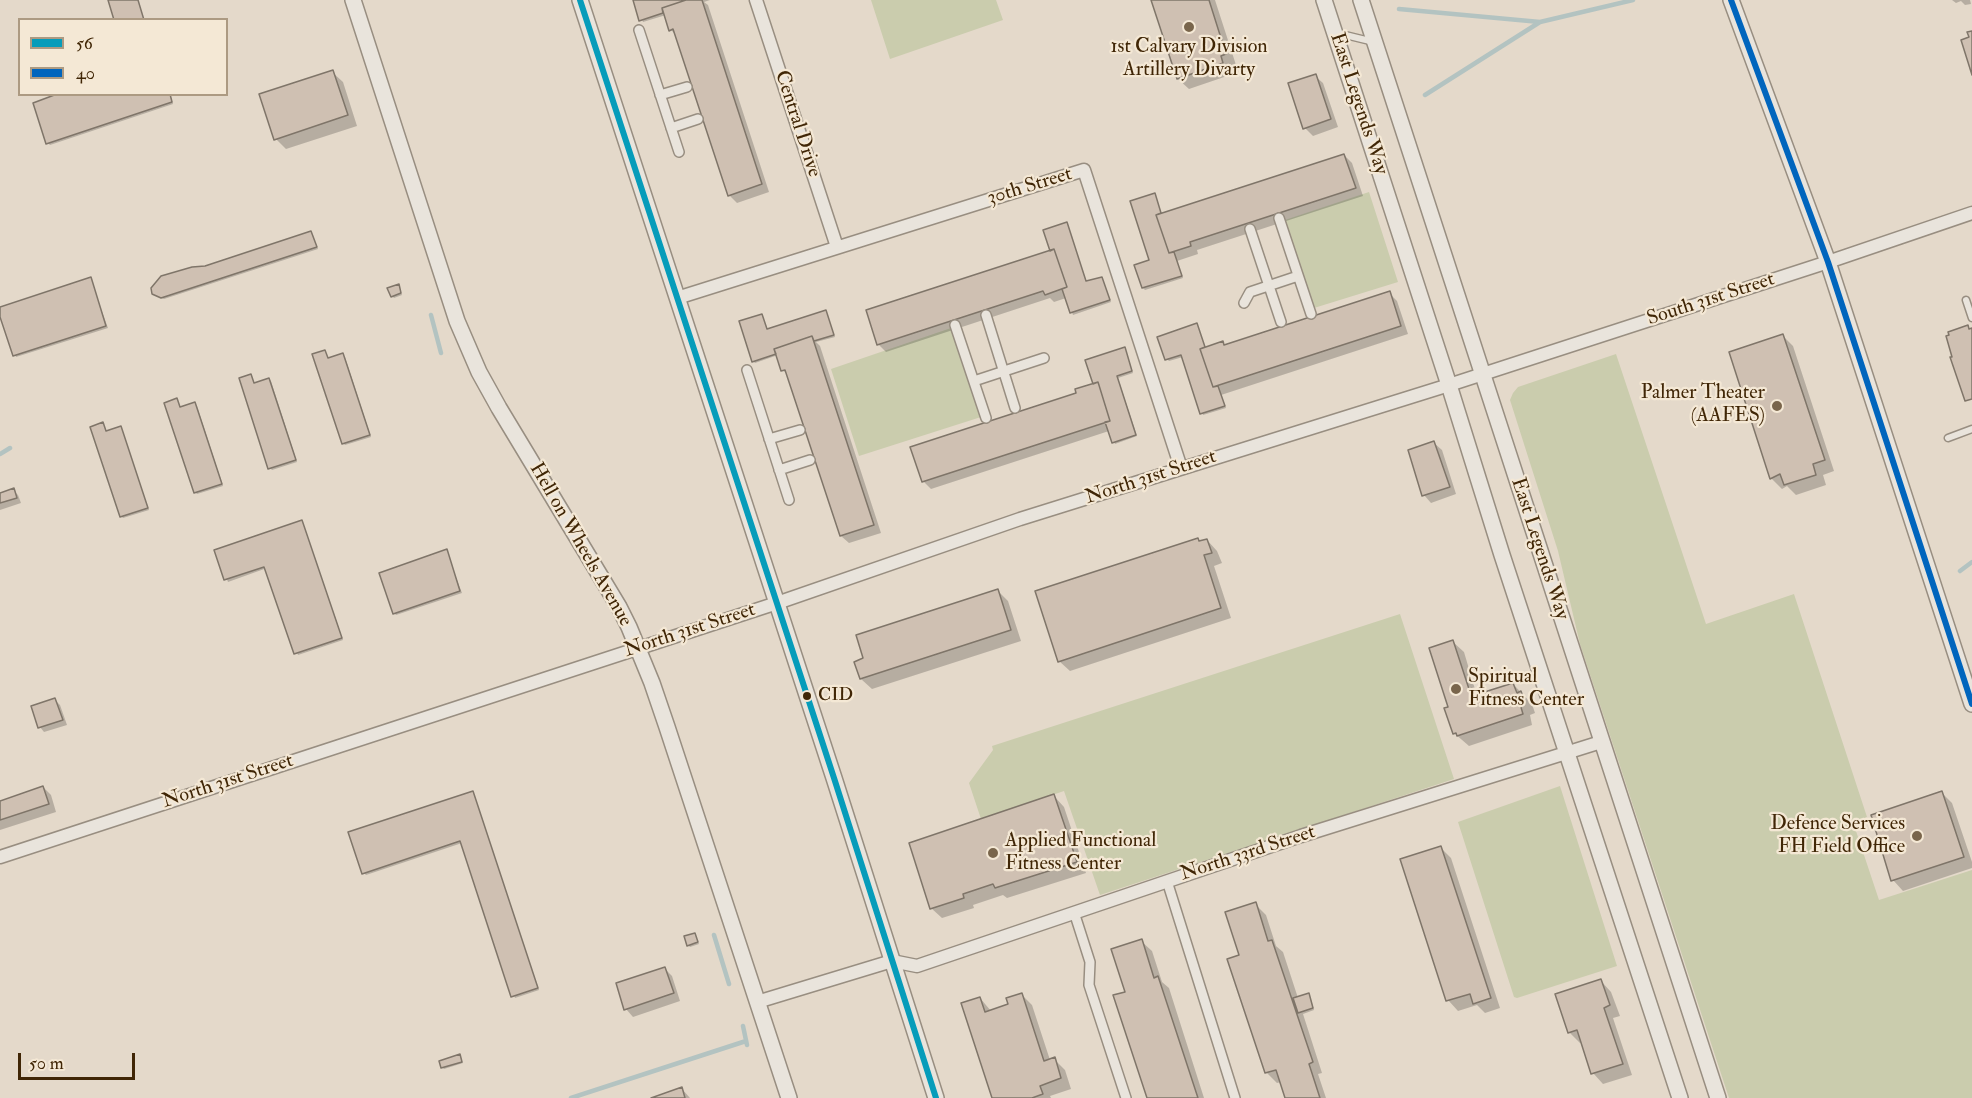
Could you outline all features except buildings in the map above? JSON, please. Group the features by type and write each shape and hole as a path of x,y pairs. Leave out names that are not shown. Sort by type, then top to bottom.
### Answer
{"street":[{"name":"Hell on Wheels Avenue","path":"353,0 457,321 468,347 499,408 619,607 638,648 667,727 789,1098"},
{"path":"580,0 936,1098"},
{"name":"Central Drive","path":"756,0 837,247"},
{"name":"East Legends Way","path":"1324,0 1566,753 1680,1098"},
{"name":"East Legends Way","path":"1361,0 1718,1098"},
{"path":"1731,0 1828,262 1972,704"},
{"path":"639,30 679,152"},
{"path":"660,95 687,87"},
{"path":"671,128 698,119"},
{"name":"30th Street","path":"676,298 1084,170 1181,468"},
{"name":"South 31st Street","path":"1449,385 1972,213"},
{"path":"1279,219 1311,314"},
{"path":"1250,229 1281,322"},
{"path":"1244,303 1250,292 1298,276"},
{"path":"986,315 1016,408"},
{"path":"955,325 986,418"},
{"path":"974,381 1044,358"},
{"path":"747,370 789,500"},
{"name":"North 31st Street","path":"0,857 777,603 1020,519 1449,385"},
{"path":"770,439 800,430"},
{"path":"779,470 810,460"},
{"name":"North 33rd Street","path":"757,1002 892,961 917,966 1300,836 1601,742"},
{"path":"1167,881 1235,1098"},
{"path":"1074,912 1090,962 1089,985 1126,1098"}],"lane":[{"path":"1335,32 1374,42"},
{"path":"1966,300 1972,318"},
{"path":"1948,438 1972,429"}],"green space":[{"path":"871,0 996,0 1003,20 890,59"},
{"path":"1369,192 1398,282 1314,308 1285,220"},
{"path":"951,328 981,417 859,456 831,369"},
{"path":"1616,354 1706,624 1794,594 1867,817 1853,822 1879,900 1972,870 1972,1098 1729,1098 1580,644 1558,551 1510,400 1518,387"},
{"path":"1400,614 1454,779 1100,895 1064,791 981,819 969,783 993,750 992,746"},
{"path":"1560,786 1617,966 1517,998 1514,997 1458,822"}],"waterway":[{"path":"1425,95 1540,22 1633,0"},
{"path":"1399,9 1540,22"},
{"path":"431,315 441,353"},
{"path":"0,454 10,448"},
{"path":"1960,571 1972,562"},
{"path":"714,935 729,984"},
{"path":"743,1026 747,1045"},
{"path":"571,1098 746,1041"}],"transit line":[{"name":"56","path":"580,0 936,1098"},
{"name":"40","path":"1731,0 1828,262 1972,704"}],"place":[{"name":"1st Calvary Division Artillery Divarty","path":"1189,27"},
{"name":"Palmer Theater (AAFES)","path":"1777,406"},
{"name":"Spiritual Fitness Center","path":"1456,689"},
{"name":"CID","path":"807,696"},
{"name":"Defence Services FH Field Office","path":"1917,836"},
{"name":"Applied Functional Fitness Center","path":"993,853"}]}
